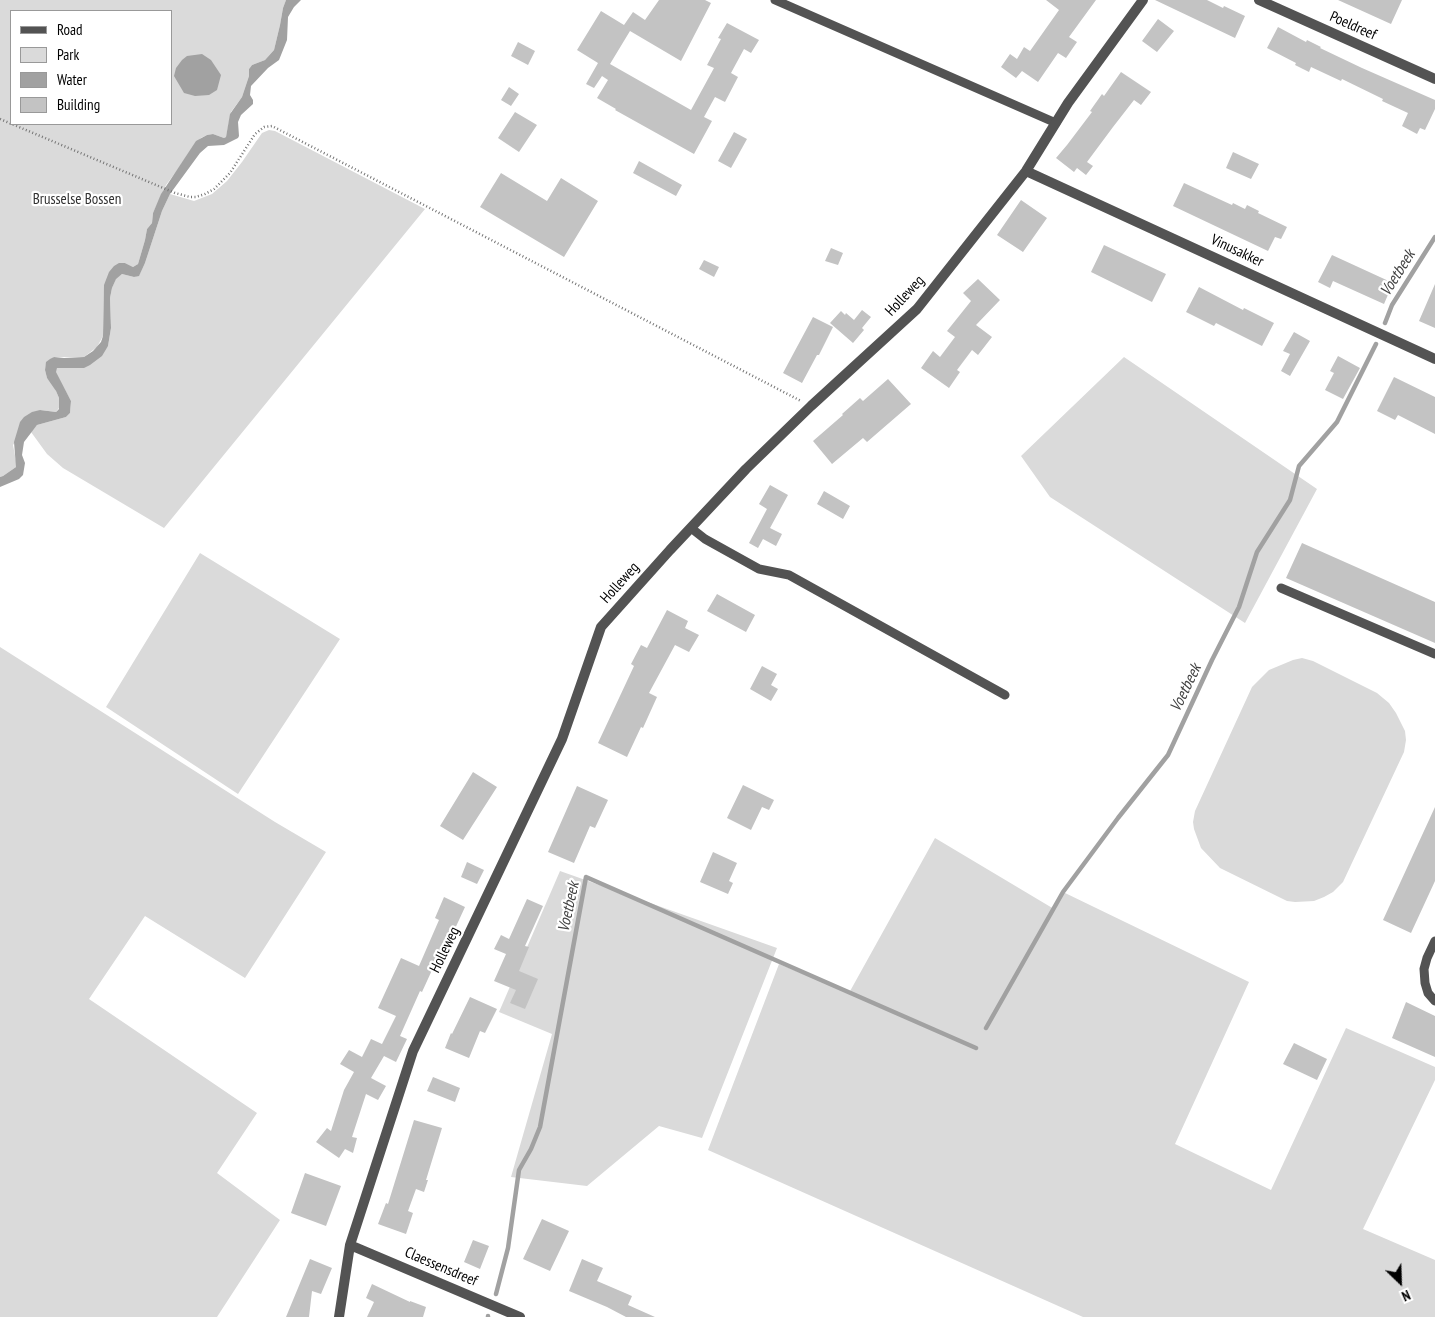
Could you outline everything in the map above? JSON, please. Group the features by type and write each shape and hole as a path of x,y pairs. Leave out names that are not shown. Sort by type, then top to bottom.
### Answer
{"street":[{"name":"Holleweg","path":"339,1317 350,1245 413,1051 562,739 601,627 746,469 811,406 917,309 1026,171 1068,103 1143,0"},
{"name":"Poeldreef","path":"1259,0 1435,79"},
{"name":"Vinusakker","path":"1026,171 1435,359"},
{"name":"Claessensdreef","path":"350,1245 520,1317"}],"lane":[{"path":"776,0 1056,123"},
{"path":"691,528 705,539 759,569 788,575 1005,695"},
{"path":"1282,588 1435,654"},
{"path":"1435,941 1424,969 1428,993 1435,1001"}],"path":[{"path":"14,125 175,193 190,197 196,197 214,189 230,173 255,134 264,127 272,126 811,406"}],"green space":[{"name":"Brusselse Bossen","path":"0,0 286,0 274,50 265,60 252,65 249,69 249,76 242,97 231,112 226,137 213,134 207,135 201,138 192,148 166,185 153,213 152,223 147,229 138,264 133,267 125,263 104,289 103,336 97,347 84,357 54,357 46,364 47,378 53,384 59,398 59,408 56,412 40,410 13,445 16,467 0,477"},
{"path":"269,130 275,131 425,209 164,528 63,468 47,454 31,432 37,425 66,417 70,413 71,401 55,372 57,368 73,368 108,346 111,328 110,298 116,278 122,274 134,277 139,275 170,194 194,201 212,194 227,181 262,133"},
{"path":"1124,357 1317,489 1245,623 1050,497 1021,456"},
{"path":"200,553 340,639 238,794 106,707"},
{"path":"0,647 275,822 326,852 245,978 145,916 89,999 257,1113 217,1173 280,1220 217,1317 0,1317"},
{"path":"1302,658 1313,661 1377,693 1389,703 1396,713 1405,731 1406,740 1404,752 1343,882 1333,892 1324,897 1314,901 1295,902 1287,901 1220,868 1201,848 1193,822 1195,811 1252,687 1269,670"},
{"path":"935,838 1054,909 1063,892 1249,982 1175,1144 1271,1190 1346,1028 1435,1067 1435,1080 1363,1229 1435,1260 1435,1317 1083,1317 708,1150 779,964 849,993"},
{"path":"560,871 777,948 702,1138 659,1126 587,1186 511,1177 552,1034 499,1012"}],"water":[{"path":"286,0 301,0 288,17 287,40 279,60 268,68 251,86 250,95 253,104 241,115 238,122 238,138 224,145 208,146 200,153 170,194 139,276 134,277 122,274 116,279 112,288 110,298 111,328 108,346 102,356 84,368 57,368 56,372 71,401 70,413 66,417 37,425 24,442 22,455 25,463 23,475 19,479 0,487 0,477 16,467 14,442 20,422 32,412 40,410 56,412 59,409 59,398 47,378 46,362 54,357 84,357 101,342 103,336 104,285 109,272 119,263 125,263 133,267 138,264 147,229 152,223 153,213 161,194 196,141 213,134 226,137 230,114 242,97 249,76 249,69 252,65 265,60 274,50"},
{"path":"202,54 211,60 221,75 217,90 209,95 195,96 184,93 174,76 176,68 187,56"}],"building":[{"path":"659,0 705,0 711,3 681,61 630,31 610,64 691,110 714,68 707,65 721,39 718,38 727,23 759,40 751,53 744,49 731,73 738,77 725,102 715,97 704,117 712,121 694,154 597,98 608,80 602,76 594,88 586,84 598,63 577,50 601,11 624,25 633,12 645,20"},
{"path":"1046,0 1096,0 1069,37 1077,42 1066,58 1058,53 1038,82 1022,71 1016,78 1001,67 1010,54 1017,59 1024,47 1030,51 1059,10"},
{"path":"1155,0 1207,0 1245,16 1235,38"},
{"path":"1338,0 1402,0 1391,24"},
{"path":"1158,19 1174,31 1157,52 1142,41"},
{"path":"1278,27 1306,42 1307,40 1362,68 1435,100 1435,109 1425,130 1420,128 1417,134 1402,126 1408,113 1382,101 1383,99 1342,79 1341,81 1311,67 1309,72 1267,48"},
{"path":"518,42 535,51 528,65 511,56"},
{"path":"1121,72 1151,92 1141,105 1134,100 1087,162 1093,166 1086,175 1077,168 1074,172 1056,158 1092,112 1090,111 1102,94 1104,96"},
{"path":"509,87 519,94 511,106 501,100"},
{"path":"515,112 537,125 519,152 498,138"},
{"path":"734,132 747,139 731,168 718,161"},
{"path":"1233,152 1259,164 1251,179 1226,168"},
{"path":"639,161 682,185 676,196 633,173"},
{"path":"501,173 547,201 561,178 598,201 564,257 480,207"},
{"path":"1184,183 1232,205 1233,203 1245,209 1247,205 1259,211 1258,213 1287,227 1281,239 1275,237 1268,251 1173,206"},
{"path":"1021,200 1047,218 1023,252 997,235"},
{"path":"1104,245 1166,274 1152,302 1091,272"},
{"path":"831,248 843,253 838,265 825,261"},
{"path":"1332,255 1393,283 1384,304 1333,281 1330,288 1318,282"},
{"path":"704,260 719,267 714,277 699,269"},
{"path":"978,279 1000,300 976,325 992,337 978,355 972,350 957,370 960,372 949,388 921,368 933,351 940,357 955,337 947,331 971,301 963,293"},
{"path":"1435,284 1435,328 1419,321"},
{"path":"1199,287 1243,310 1244,308 1274,323 1262,346 1216,323 1214,326 1186,312"},
{"path":"862,310 871,317 862,328 864,330 853,343 830,323 841,311 854,320"},
{"path":"813,317 833,327 802,383 783,373"},
{"path":"1294,332 1310,341 1290,376 1281,371 1290,354 1283,351"},
{"path":"1338,356 1360,368 1343,399 1325,390 1334,373 1330,371"},
{"path":"1394,377 1435,397 1435,434 1398,415 1395,420 1377,411"},
{"path":"888,379 911,404 867,442 863,438 832,464 813,441 860,398 863,401"},
{"path":"770,485 788,495 770,528 782,534 776,546 763,539 758,548 749,543 767,509 759,504"},
{"path":"824,491 850,506 843,519 817,504"},
{"path":"1302,543 1435,602 1435,643 1286,578"},
{"path":"717,594 755,615 746,632 707,611"},
{"path":"667,610 688,621 685,628 699,635 689,652 675,645 649,693 657,697 627,757 598,743 634,666 631,664 641,645 647,648"},
{"path":"762,666 777,674 771,685 778,689 771,701 750,689"},
{"path":"473,772 497,787 463,840 440,826"},
{"path":"743,785 774,800 769,810 762,807 751,830 727,818"},
{"path":"577,786 608,800 595,828 590,826 574,863 548,852"},
{"path":"1435,807 1435,881 1411,933 1383,920"},
{"path":"713,852 737,863 729,881 733,883 728,894 700,882"},
{"path":"467,862 484,870 477,884 461,877"},
{"path":"444,897 465,907 441,959 438,957 422,992 420,991 400,1036 407,1039 396,1062 384,1056 371,1078 386,1086 378,1100 366,1094 352,1137 357,1138 353,1153 345,1149 339,1158 316,1142 327,1128 331,1131 344,1090 354,1072 340,1064 349,1050 362,1057 371,1039 382,1044 396,1016 378,1008 401,958 419,966 439,920 435,918"},
{"path":"527,899 543,906 525,946 529,947 519,971 538,979 525,1009 510,1003 516,990 494,981 506,954 494,949 501,935 509,939"},
{"path":"470,997 497,1009 485,1033 480,1031 469,1058 445,1048"},
{"path":"1406,1002 1435,1016 1435,1057 1392,1038"},
{"path":"1294,1043 1327,1059 1317,1080 1283,1064"},
{"path":"433,1077 460,1088 455,1102 427,1091"},
{"path":"414,1120 442,1128 424,1192 416,1189 408,1211 413,1213 406,1234 378,1224 386,1203 388,1204"},
{"path":"305,1173 341,1186 326,1226 291,1213"},
{"path":"542,1219 569,1231 550,1271 523,1259"},
{"path":"473,1240 489,1246 480,1269 464,1262"},
{"path":"310,1259 332,1268 321,1294 312,1291 309,1317 286,1317"},
{"path":"582,1259 603,1268 597,1281 632,1296 628,1305 655,1317 626,1317 569,1291"},
{"path":"372,1284 410,1302 426,1307 423,1317 367,1317 374,1302 366,1298"}],"waterway":[{"name":"Voetbeek","path":"1385,323 1392,305 1435,237"},
{"name":"Voetbeek","path":"986,1028 1063,892 1168,755 1239,607 1257,552 1290,500 1299,466 1337,422 1376,344"},
{"name":"Voetbeek","path":"496,1294 508,1248 519,1170 531,1149 540,1127 586,877 976,1048"}]}
